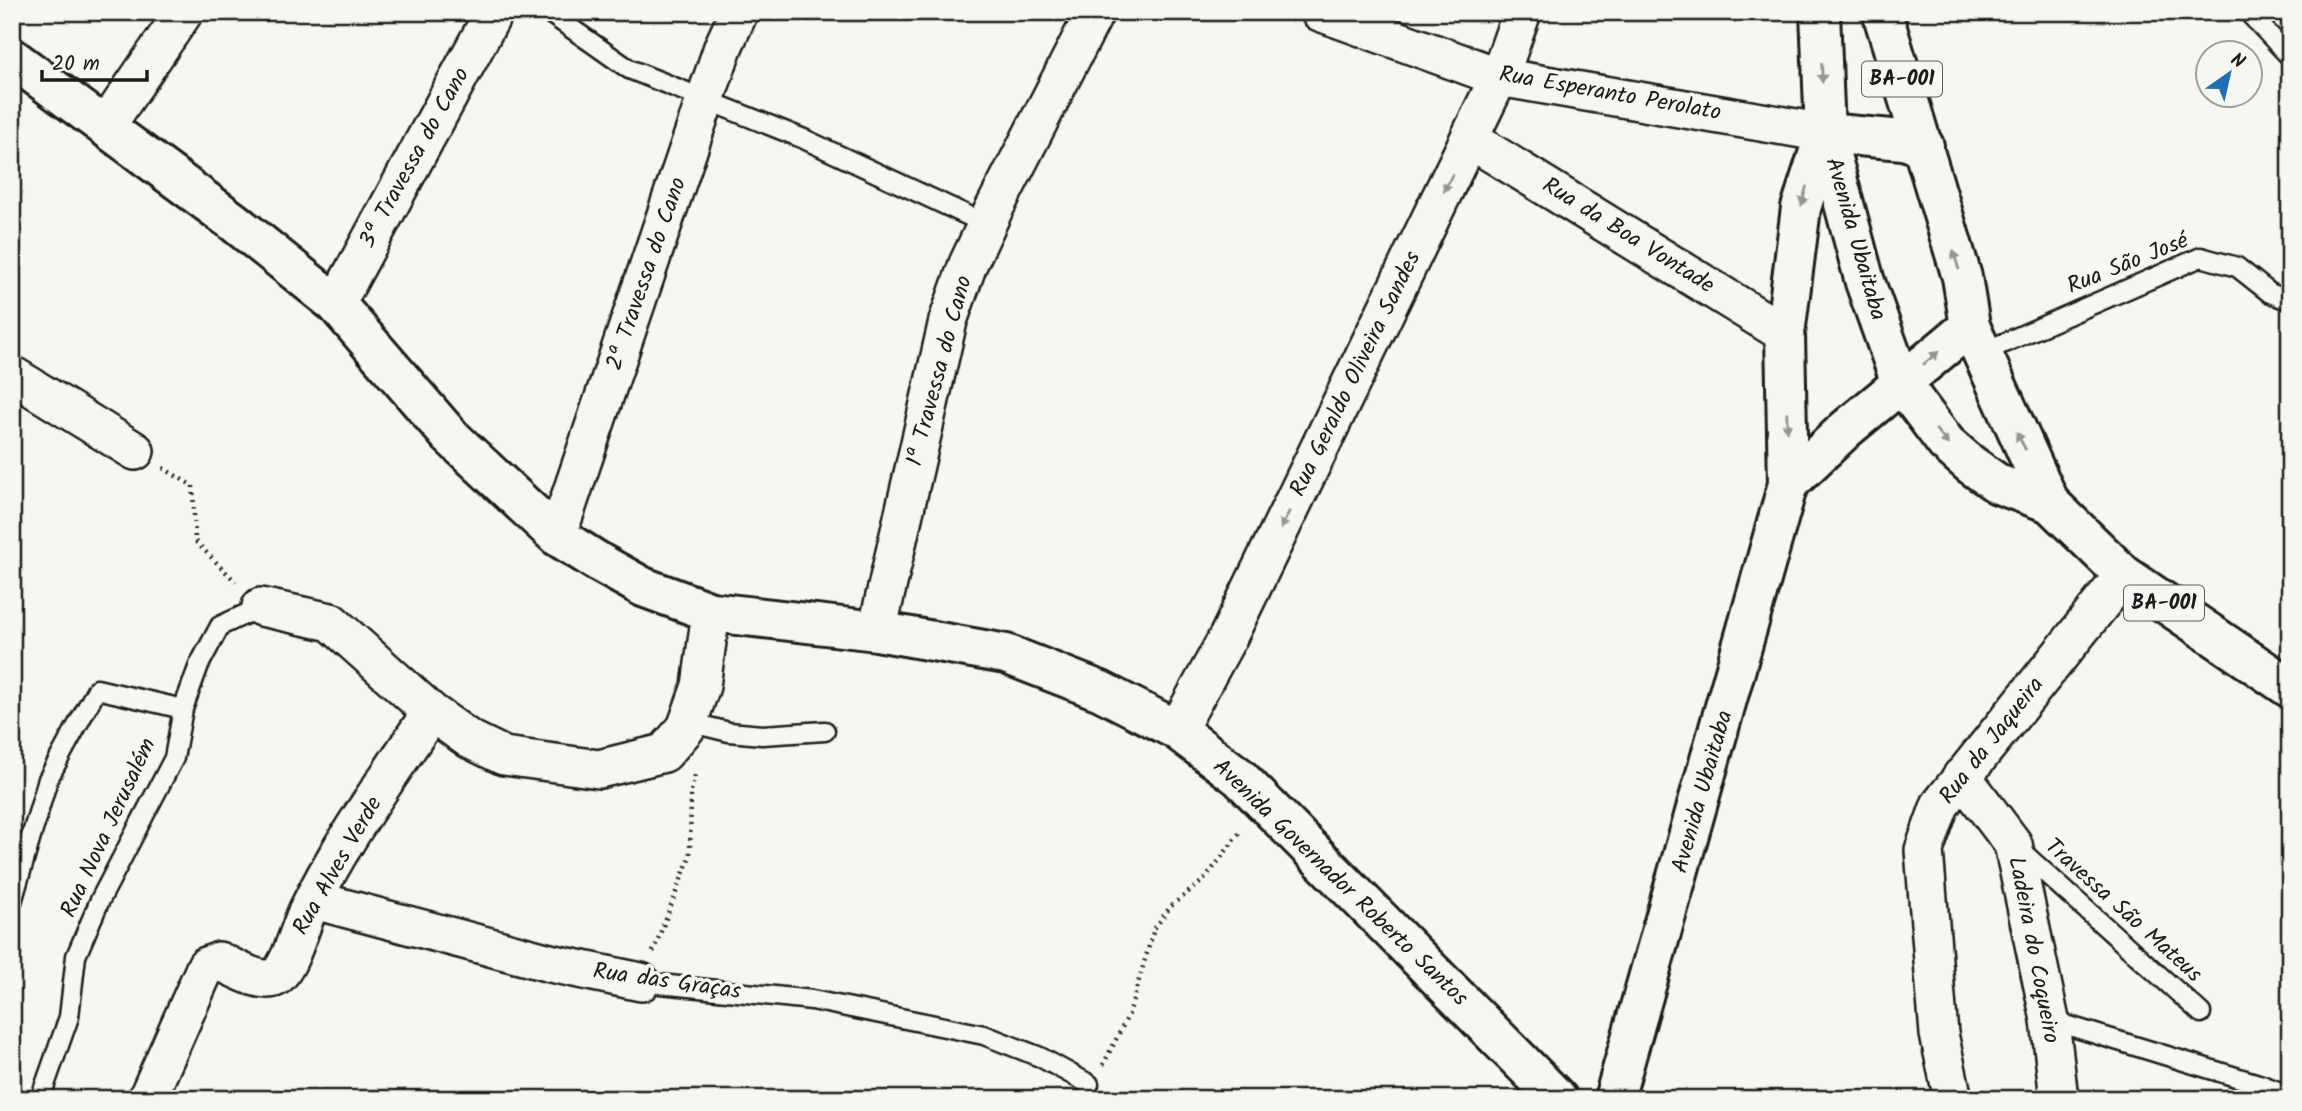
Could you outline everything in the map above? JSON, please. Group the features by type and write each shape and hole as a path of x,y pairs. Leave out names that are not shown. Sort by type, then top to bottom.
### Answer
{"main road":[{"name":"Avenida Ubaitaba","path":"1819,12 1825,133 1865,282 1901,383"},
{"name":"BA-001","path":"1882,12 1962,277 1975,340 2050,503 2124,575 2290,688"},
{"name":"Avenida Governador Roberto Santos","path":"12,58 234,222 336,304 450,436 557,536 643,587 711,612 877,631 1006,654 1101,691 1177,730 1239,777 1558,1099"},
{"name":"Avenida Ubaitaba","path":"1825,133 1903,140 1924,146"},
{"name":"Avenida Ubaitaba","path":"1614,1099 1717,744 1788,484 1785,334 1801,208 1825,133"},
{"path":"1788,484 1901,383 1975,340"},
{"name":"BA-001","path":"1901,383 1946,443 1970,464 1998,484 2050,503"}],"street":[{"path":"106,126 184,12"},
{"name":"3ª Travessa do Cano","path":"336,304 494,12"},
{"name":"2ª Travessa do Cano","path":"557,536 705,101 738,12"},
{"name":"1ª Travessa do Cano","path":"877,631 948,321 968,264 1095,12"},
{"name":"Rua Esperanto Perolato","path":"1320,12 1499,78 1825,133"},
{"name":"Rua Geraldo Oliveira Sandes","path":"1177,730 1228,637 1499,78 1522,12"},
{"name":"Rua da Boa Vontade","path":"1469,139 1785,334"},
{"path":"12,375 135,451"},
{"name":"Rua da Jaqueira","path":"1954,1099 1939,1034 1924,850 1940,805 2124,575"},
{"path":"261,607 331,622 431,712 469,739 504,756 599,769 664,753 688,722 701,686 711,612"},
{"name":"Rua Alves Verde","path":"147,1099 206,967 219,961 259,978 278,976 283,971 314,900 431,712"},
{"name":"Ladeira do Coqueiro","path":"1962,776 2013,844 2050,1020 2059,1099"},
{"name":"Rua das Graças","path":"314,900 550,962 642,982"}],"lane":[{"path":"548,12 629,69 874,170 986,224"},
{"path":"2248,12 2290,57"},
{"name":"Rua São José","path":"1975,340 2201,257 2237,267 2270,293 2290,300"},
{"name":"Rua Nova Jerusalém","path":"40,1099 69,1017 76,956 100,900 174,758 183,709 199,665 220,626 261,607"},
{"path":"12,902 48,779 97,689 183,709"},
{"path":"688,722 729,732 762,735 825,731"},
{"name":"Travessa São Mateus","path":"2013,844 2201,1013"},
{"name":"Rua das Graças","path":"642,982 812,1000 984,1035 1040,1057 1089,1084"},
{"path":"2050,1020 2262,1084 2290,1096"}],"path":[{"path":"135,451 193,486 195,541 261,607"},
{"path":"642,982 690,856 691,791 700,756 688,722"},
{"path":"1089,1084 1108,1057 1129,1014 1154,929 1171,906 1205,879 1264,803"}]}
